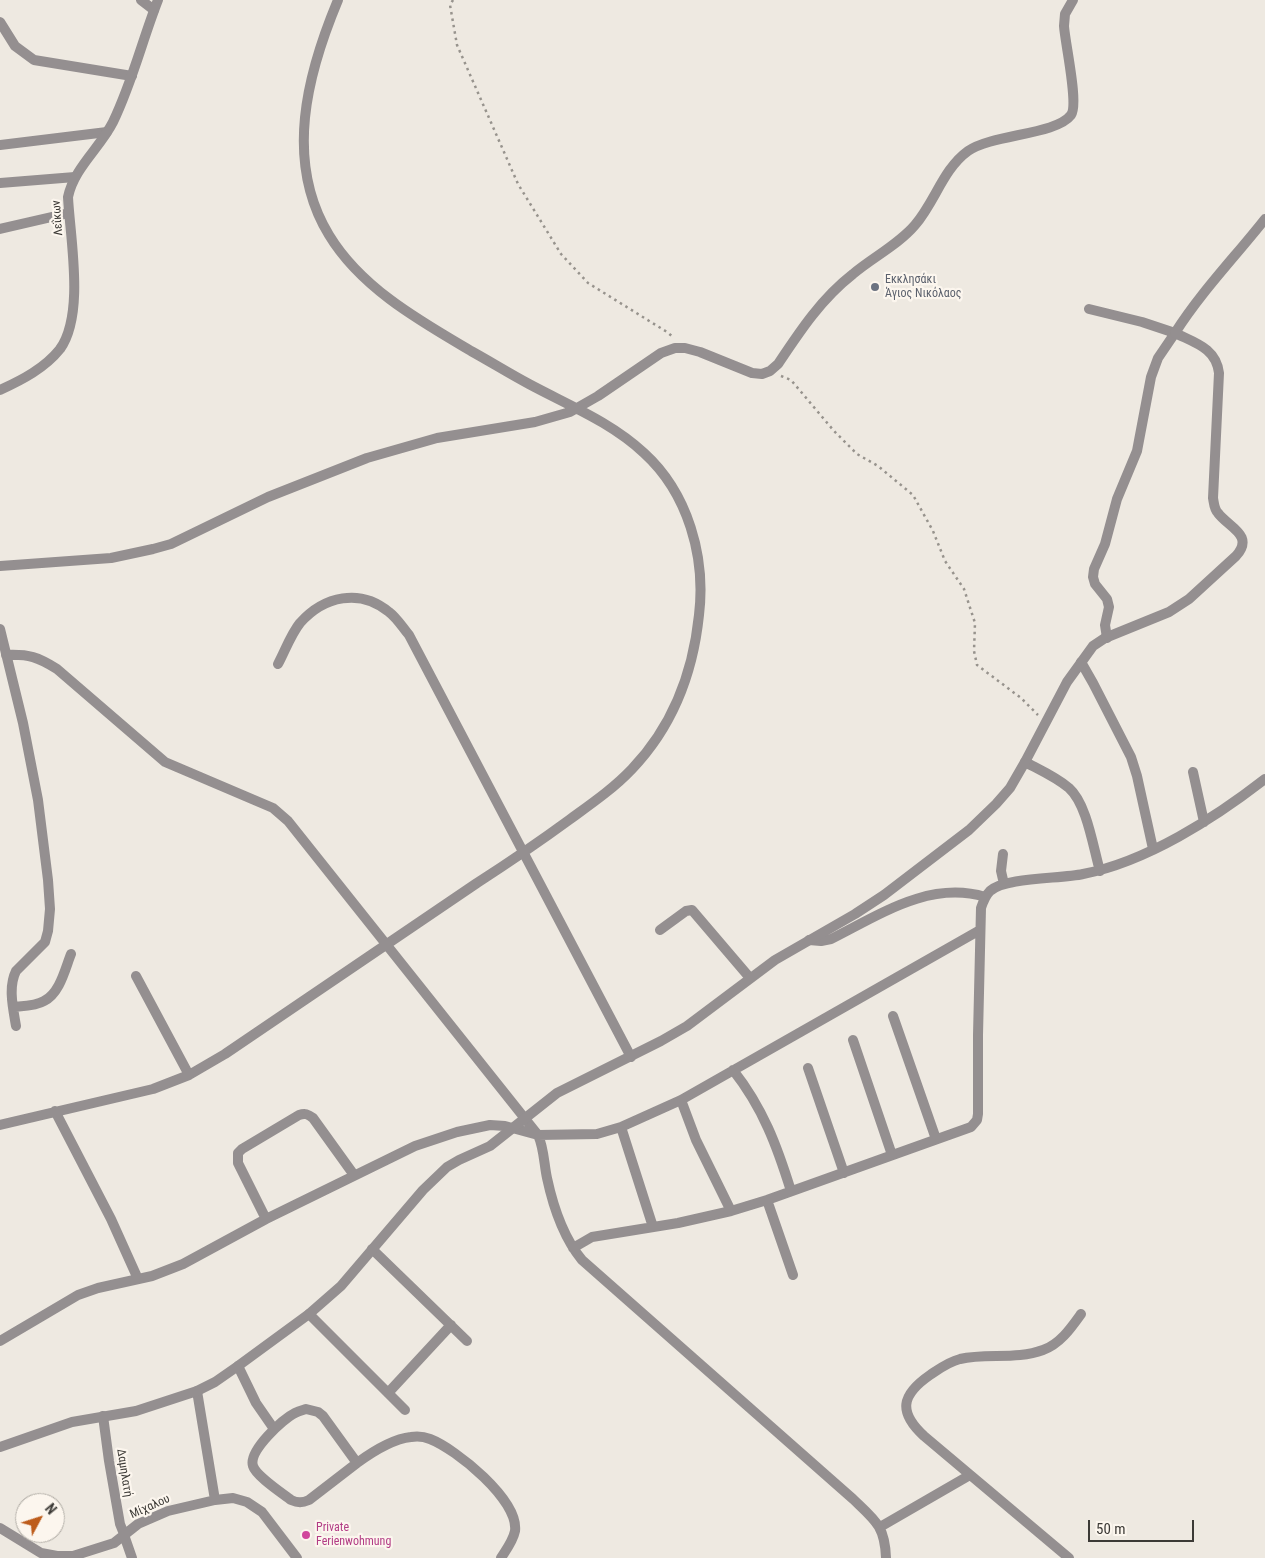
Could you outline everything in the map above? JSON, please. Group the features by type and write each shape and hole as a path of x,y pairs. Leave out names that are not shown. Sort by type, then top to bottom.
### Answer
{"street":[{"path":"141,0 156,5"},
{"path":"0,1125 153,1089 189,1076 225,1054 525,852 614,787 651,747 669,720 690,667 698,624 701,589 698,554 689,522 673,488 662,472 642,451 614,430 518,378 418,319 378,290 364,277 341,252 328,234 316,208 310,188 305,164 303,126 306,100 314,65 338,0"},
{"path":"0,566 111,558 153,549 182,539 268,497 367,458 437,438 535,422 576,409 661,353 675,348 685,348 700,352 752,373 762,374 770,371 778,364 813,313 834,290 917,224 954,164 969,150 987,142 1060,125 1072,115 1075,100 1064,26 1065,14 1073,0"},
{"name":"Λεΐκων","path":"0,390 41,367 61,347 66,335 70,325 74,292 72,241 68,213 70,188 75,177 108,132 119,109 156,5"},
{"path":"0,22 15,46 34,60 132,76"},
{"path":"0,145 108,132"},
{"path":"0,183 75,177"},
{"path":"0,229 68,213"},
{"path":"1106,638 1107,599 1095,584 1093,577 1094,569 1105,544 1116,499 1136,451 1150,377 1158,358 1202,294 1265,219"},
{"path":"0,1447 72,1422 136,1411 196,1391 215,1382 238,1366 309,1314 342,1286 439,1173 459,1160 490,1146 557,1093 631,1057 687,1026 750,978 884,895 963,835 980,821 1005,794 1025,762 1063,689 1093,646 1106,638 1169,612 1189,599 1236,556 1242,546 1240,534 1216,511 1213,498 1219,373 1215,357 1208,350 1175,332 1089,309"},
{"path":"278,664 299,624 314,610 332,600 342,597 359,597 373,602 390,612 410,635 631,1057"},
{"path":"0,629 23,723 38,800 50,909 45,942 14,975 12,991 16,1026"},
{"path":"6,655 25,654 41,658 57,669 165,762 273,808 288,821 538,1136 553,1201 573,1248 588,1266 853,1499 880,1527 885,1539 886,1558"},
{"path":"1081,662 1119,733 1134,766 1153,850"},
{"path":"1025,762 1061,782 1078,798 1100,871"},
{"path":"1193,772 1204,822"},
{"path":"573,1248 592,1237 731,1211 791,1192 971,1127 977,1120 978,1114 981,908 989,892 1004,884 1100,871 1153,850 1233,804 1265,779"},
{"path":"1003,854 1001,871 1004,884"},
{"path":"809,940 821,941 831,939 889,909 926,896 959,892 985,897"},
{"path":"660,930 686,911 692,910 750,978"},
{"path":"0,1340 78,1295 98,1288 164,1272 183,1264 408,1148 490,1125 513,1128 538,1136 591,1135 621,1127 681,1100 980,930"},
{"path":"13,1007 43,1002 51,996 58,988 71,954"},
{"path":"136,976 189,1076"},
{"path":"893,1016 936,1139"},
{"path":"853,1040 892,1155"},
{"path":"808,1068 844,1173"},
{"path":"734,1070 769,1126 791,1192"},
{"path":"681,1100 696,1140 731,1211"},
{"path":"55,1111 111,1219 138,1279"},
{"path":"266,1220 238,1163 238,1153 299,1115 304,1114 313,1118 354,1175"},
{"path":"621,1127 653,1227"},
{"path":"767,1200 793,1275"},
{"path":"372,1249 467,1341"},
{"path":"309,1314 405,1410"},
{"path":"1069,1558 924,1436 912,1424 906,1406 910,1392 925,1378 946,1365 965,1358 1031,1353 1046,1349 1064,1336 1081,1314"},
{"path":"388,1393 451,1326"},
{"path":"238,1366 256,1403 274,1429"},
{"path":"196,1391 215,1500"},
{"path":"357,1463 318,1412 306,1409 296,1412 274,1429 252,1459 253,1467 258,1473 291,1500 303,1503 357,1463 397,1440 412,1436 428,1438 445,1446 479,1473 500,1495 512,1513 515,1530 509,1546 501,1558"},
{"name":"Δαμηλατή","path":"104,1416 109,1461 124,1534 132,1558"},
{"path":"880,1527 970,1475"},
{"name":"Μίχαλου","path":"0,1528 40,1553 56,1556 73,1556 114,1543 132,1528 148,1519 188,1505 215,1500 238,1499 255,1507 268,1519 297,1558"}],"path":[{"path":"453,0 450,5 457,45 518,184 560,254 588,283 668,332 685,348"},
{"path":"770,371 791,380 834,431 857,454 878,466 913,495 934,531 945,561 964,589 975,623 974,651 977,665 1021,698 1045,722"}],"place":[{"name":"Εκκλησάκι Άγιος Νικόλαος","path":"875,287"},
{"name":"Private Ferienwohmung","path":"306,1535"}]}
